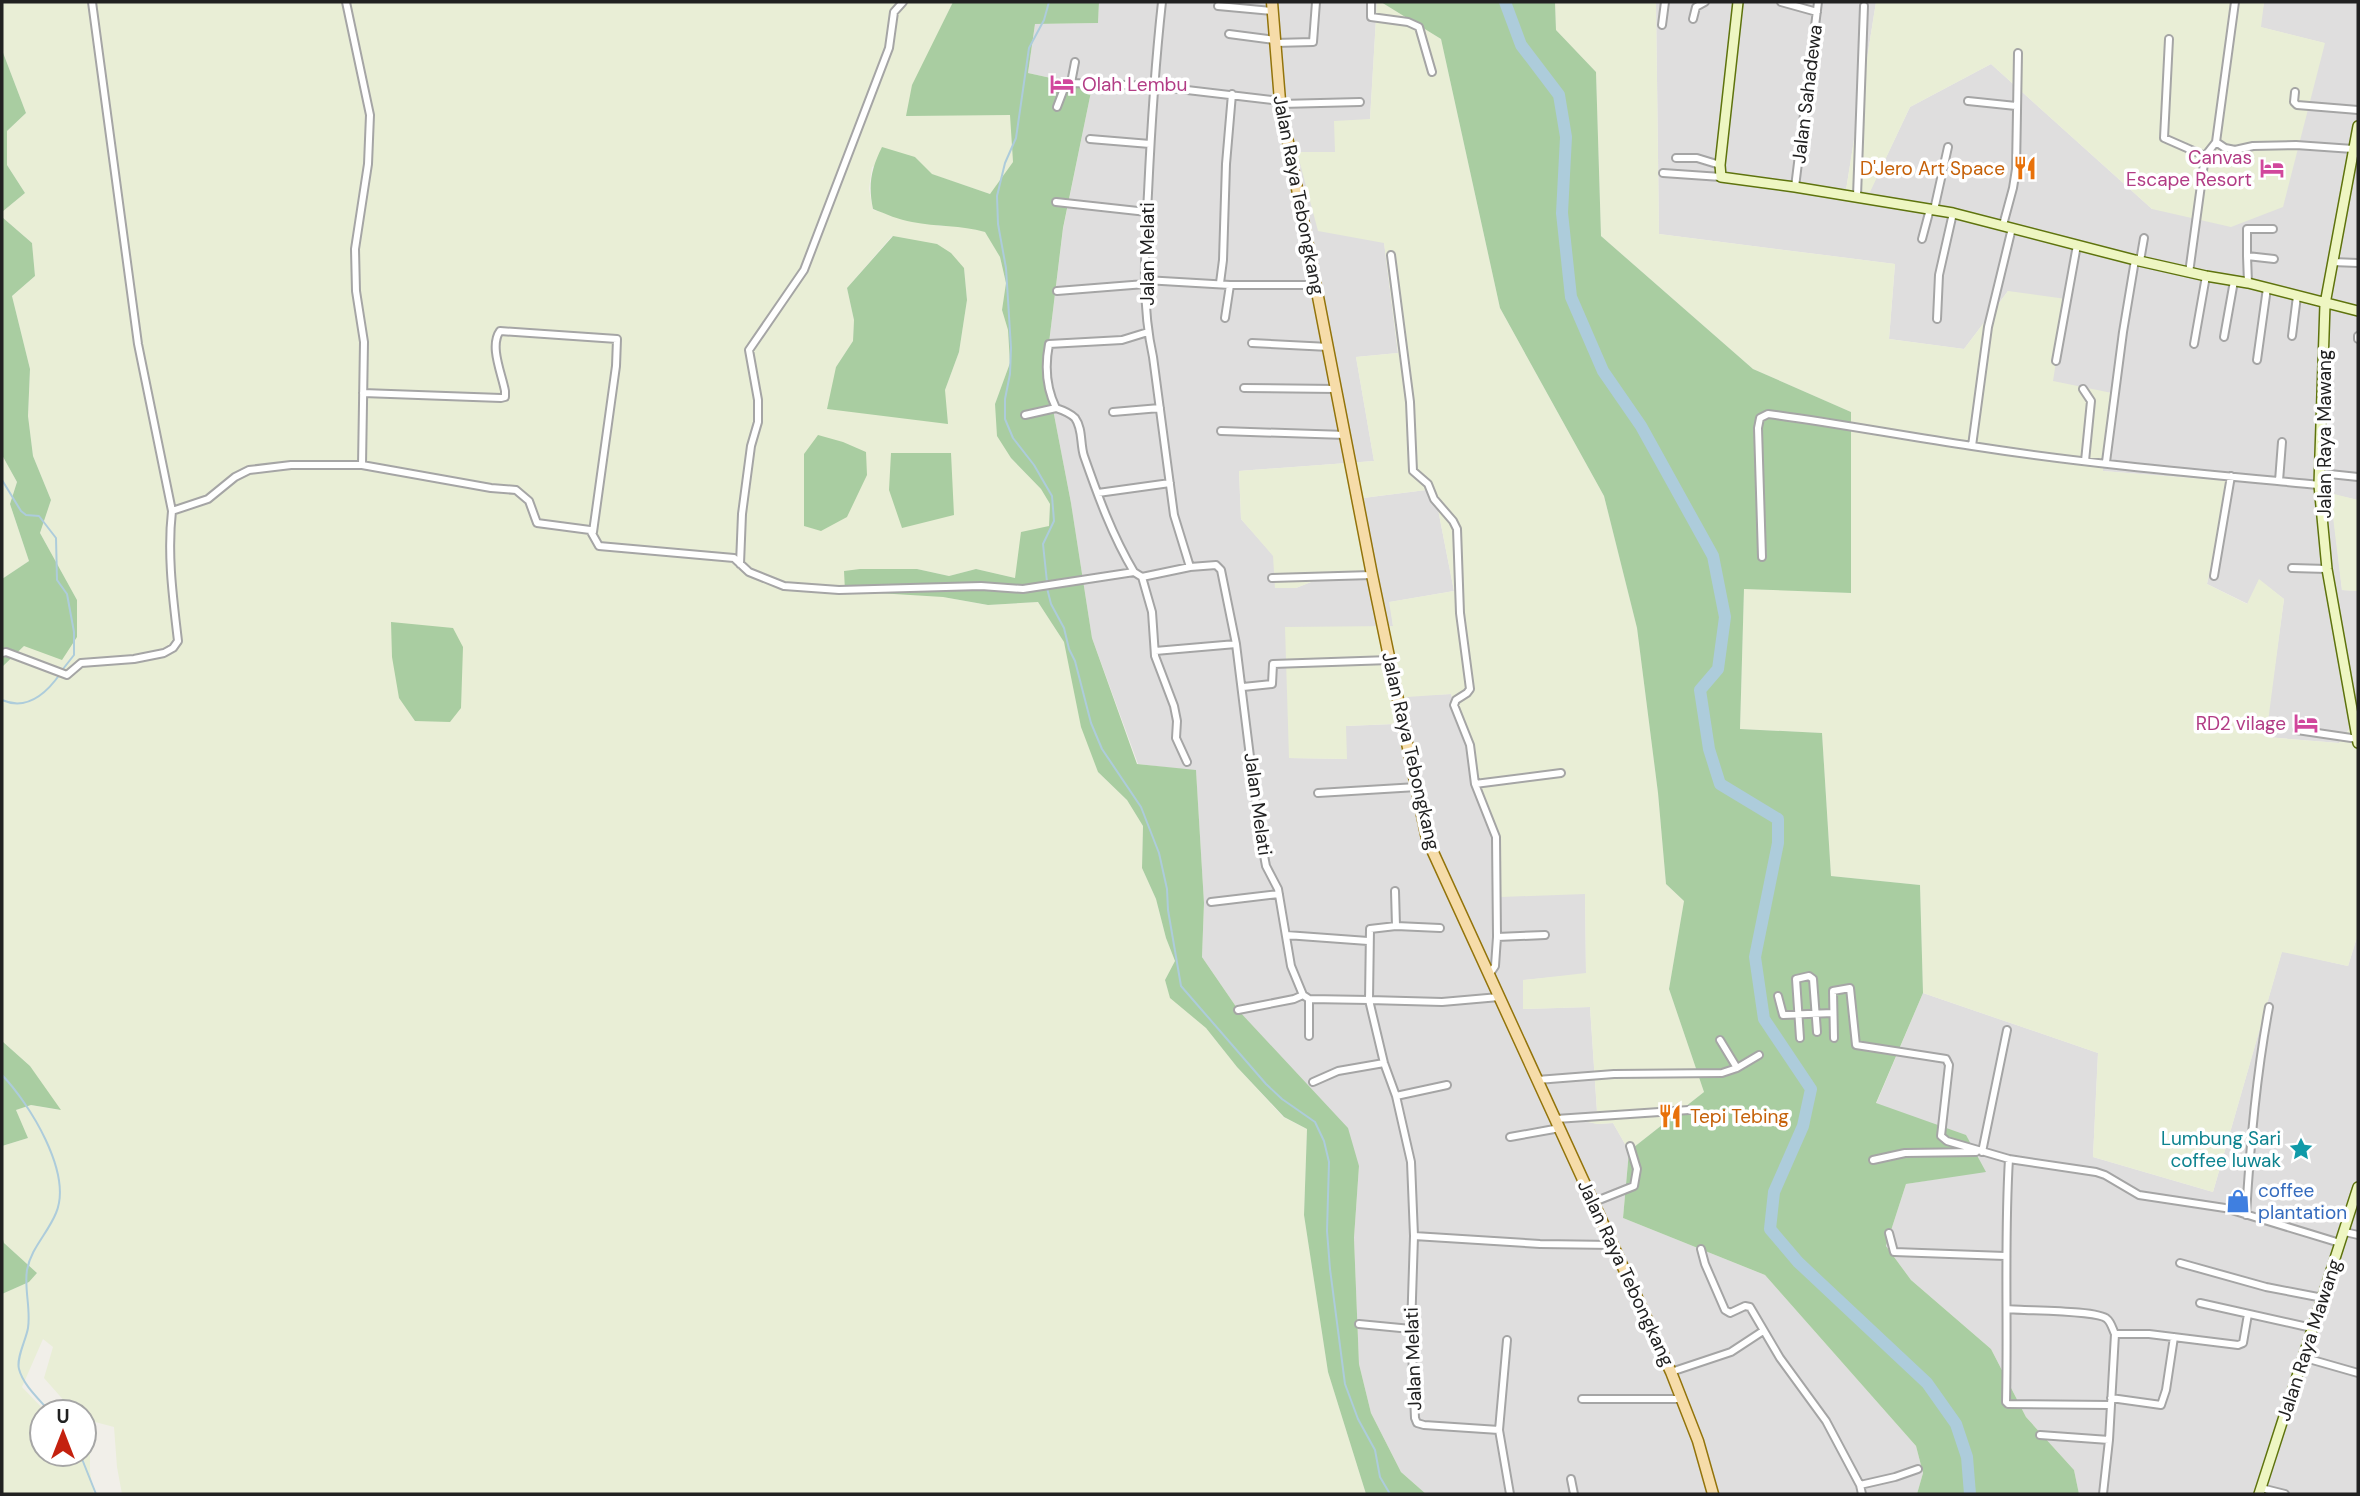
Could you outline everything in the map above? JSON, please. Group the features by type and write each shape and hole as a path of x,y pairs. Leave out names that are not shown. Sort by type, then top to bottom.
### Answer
{"main road":[{"path":"1738,2 1720,164 1721,177 1953,213 2189,273 2248,283 2358,311"},
{"name":"Jalan Raya Tebongkang","path":"1273,7 1281,103 1427,839 1671,1372 1698,1441 1713,1494"},
{"name":"Jalan Raya Mawang","path":"2358,126 2325,304 2319,485 2327,569 2358,741"},
{"name":"Jalan Raya Mawang","path":"2260,1491 2358,1187"}],"street":[{"path":"2,653 6,652 67,675 81,663 134,659 164,653 178,641 170,573 169,537 172,511 138,344 92,2"},
{"path":"346,2 370,114 369,164 355,249 356,291 364,342 362,465"},
{"path":"740,564 742,514 751,446 758,422 758,400 749,350 804,270 889,48 894,12 903,2"},
{"name":"Jalan Melati","path":"1162,2 1150,144 1145,282 1147,332 1174,515 1190,567 1219,567 1237,644 1259,829 1268,871 1279,894 1291,966 1306,997 1310,1036"},
{"path":"1229,34 1275,41 1313,42 1317,2"},
{"path":"1371,2 1371,17 1408,22 1419,27 1432,72"},
{"path":"1662,25 1665,2"},
{"path":"1693,19 1696,7 1705,2"},
{"path":"1781,2 1817,12"},
{"name":"Jalan Sahadewa","path":"1796,187 1818,2"},
{"path":"2189,273 2205,156 2216,142 2235,2"},
{"path":"1218,6 1273,7"},
{"path":"1857,197 1864,6"},
{"path":"2169,39 2164,138 2205,156"},
{"path":"1972,446 1988,327 2016,169 2018,53"},
{"path":"1071,83 1075,62"},
{"path":"1057,107 1065,86 1071,83 1153,86 1232,94 1281,103 1360,102"},
{"path":"2295,92 2294,102 2297,105 2358,110"},
{"path":"1220,284 1232,94"},
{"path":"1968,101 2016,106"},
{"path":"1090,139 1150,144"},
{"path":"2216,142 2235,150 2253,146 2296,145 2353,149"},
{"path":"1922,239 1948,147"},
{"path":"1676,158 1697,158 1720,164"},
{"path":"1663,173 1721,177"},
{"path":"1056,202 1147,212"},
{"path":"1937,319 1939,275 1953,213"},
{"path":"2248,283 2247,229 2273,229"},
{"path":"2106,462 2123,332 2144,238"},
{"path":"2056,360 2077,245"},
{"path":"1391,255 1410,402 1413,471 1430,487 1434,499 1453,521 1459,537 1460,613 1470,689 1456,700 1454,705 1470,745 1475,784 1496,837 1497,937 1495,966 1489,975"},
{"path":"2248,256 2274,258"},
{"path":"2332,262 2358,263"},
{"path":"2194,344 2206,276"},
{"path":"2224,337 2234,281"},
{"path":"1057,291 1145,282 1315,285"},
{"path":"1225,318 1230,285"},
{"path":"2257,360 2266,288"},
{"path":"2292,336 2297,296"},
{"path":"363,393 501,398 505,397 505,391 497,357 496,335 500,331 617,339 616,366 593,532 599,546 734,558 749,572 784,586 839,590 981,586 1023,589 1134,572"},
{"path":"1056,408 1046,375 1049,344 1122,340 1147,332"},
{"path":"1252,343 1329,347"},
{"path":"1244,388 1337,389"},
{"path":"2083,389 2091,401 2085,461"},
{"path":"1025,415 1056,408 1075,418 1083,454 1105,517 1134,572 1142,577 1152,612 1155,651 1174,706 1176,738 1187,762"},
{"path":"1114,412 1160,408"},
{"path":"1762,557 1758,428 1760,418 1765,415 1858,426 1972,446 2085,461 2319,485"},
{"path":"1221,431 1346,435"},
{"path":"2279,481 2282,442"},
{"path":"172,511 208,499 235,477 249,470 291,465 362,465 516,490 528,501 537,523 593,532"},
{"path":"2320,474 2358,477"},
{"path":"2214,576 2231,476"},
{"path":"1098,493 1170,483"},
{"path":"1142,577 1190,567"},
{"path":"2292,568 2327,569"},
{"path":"1272,578 1373,575"},
{"path":"1155,651 1237,644"},
{"path":"1243,687 1272,684 1273,664 1390,660"},
{"path":"2297,730 2358,741"},
{"path":"1475,784 1561,773"},
{"path":"1318,793 1417,787"},
{"path":"1395,891 1396,926"},
{"path":"1211,902 1279,894"},
{"path":"1286,935 1368,942 1371,928 1440,928"},
{"path":"1497,937 1545,935"},
{"name":"Jalan Melati","path":"1368,942 1369,1000 1384,1063 1396,1096 1410,1163 1415,1236 1411,1329 1415,1418 1417,1423 1499,1430"},
{"path":"1800,1038 1796,979 1809,976 1813,979 1817,1032"},
{"path":"1834,1038 1833,991 1850,988 1856,1045 1946,1059 1949,1065 1941,1136 1947,1141 2009,1159 2096,1172 2139,1195 2217,1206 2340,1243"},
{"path":"1778,996 1783,1016 1833,1013"},
{"path":"1238,1010 1306,997 1442,1002 1499,997"},
{"path":"2246,1215 2251,1131 2269,1007"},
{"path":"1980,1152 2007,1030"},
{"path":"1720,1040 1737,1068"},
{"path":"1537,1080 1614,1074 1716,1073 1737,1068 1759,1055"},
{"path":"1313,1082 1338,1071 1384,1063"},
{"path":"1396,1096 1447,1084"},
{"path":"1510,1138 1558,1124 1689,1110"},
{"path":"1594,1202 1634,1186 1637,1169 1630,1146"},
{"path":"1873,1160 1905,1153 1980,1152"},
{"path":"2009,1159 2005,1256 2008,1309 2007,1403 2111,1402 2161,1405 2174,1337"},
{"path":"1889,1233 1894,1252 2005,1256"},
{"path":"2345,1233 2358,1235"},
{"path":"1415,1236 1540,1244 1613,1245"},
{"path":"1701,1249 1725,1310 1730,1313 1748,1305 1780,1358 1826,1421 1860,1485 1862,1494"},
{"path":"2180,1263 2266,1287 2323,1298"},
{"path":"2200,1303 2312,1328"},
{"path":"2008,1309 2100,1315 2106,1318 2115,1334 2103,1494"},
{"path":"2115,1334 2149,1334 2241,1345 2248,1314"},
{"path":"1359,1324 1411,1329"},
{"path":"1671,1372 1731,1352 1763,1331"},
{"path":"1507,1340 1499,1430 1510,1494"},
{"path":"2302,1357 2358,1373"},
{"path":"1581,1398 1682,1399"},
{"path":"2040,1436 2109,1440"},
{"path":"1860,1485 1895,1478 1918,1469"},
{"path":"1571,1479 1574,1494"},
{"path":"2260,1491 2286,1494"}],"shaded area":[{"path":"1099,2 1377,2 1370,119 1336,152 1298,152 1384,242 1398,353 1356,357 1374,461 1239,471 1241,519 1274,556 1296,588 1316,580 1367,580 1355,499 1434,489 1454,591 1390,602 1393,626 1289,758 1346,759 1346,726 1394,724 1393,709 1407,696 1451,694 1497,840 1585,893 1586,974 1524,980 1523,1009 1590,1007 1597,1112 1574,1119 1598,1124 1613,1123 1629,1151 1623,1218 1765,1275 1916,1446 1923,1473 1917,1494 1426,1494 1401,1472 1371,1413 1359,1364 1354,1238 1359,1166 1283,1060 1239,1011 1202,957 1204,903 1196,771 1138,764 1092,638 1071,503 1051,399 1049,343 1063,229 1092,87 1028,73 1035,24 1098,23"},
{"path":"1656,2 1876,2 1846,190 1870,191 1910,107 1991,64 2152,209 2324,43 2260,27 2264,2 2358,2 2358,500 2331,494 2342,590 2358,591 2358,717 2339,743 2265,737 2284,599 2259,580 2248,604 2207,584 2228,481 2103,471 2053,382 2008,291 1964,349 1889,339 1895,264 1659,234"},
{"path":"2358,934 2358,1494 2079,1494 2074,1470 2026,1417 1991,1349 1911,1280 1886,1246 1906,1184 1985,1171 1876,1104 1923,993 2098,1053 2093,1157 2213,1192 2282,951 2348,966"}],"green space":[{"path":"2,2 953,2 940,29 1011,115 1013,162 990,194 931,174 915,157 872,167 869,189 873,210 940,226 960,225 986,232 1000,257 1006,283 1002,310 1008,330 1010,363 995,404 1011,458 1041,489 1050,504 1049,527 1015,578 976,569 949,576 917,569 943,597 987,605 1038,602 1064,642 1098,772 1127,800 1143,826 1142,868 1156,899 1175,961 1165,980 1170,997 1206,1028 1283,1117 1307,1129 1304,1215 1328,1372 1366,1494 122,1494 114,1427 98,1423 98,1398 62,1398 44,1378 53,1347 43,1339 22,1387 33,1398 28,1398 28,1468 90,1468 94,1494 2,1494 2,1294 29,1282 37,1273 4,1243 2,1236 2,1146 28,1138 16,1110 31,1105 59,1110 30,1066 2,1041 2,667 24,646 77,637 77,600 40,533 51,500 33,456 28,416 30,369 12,296 35,276 32,243 2,217 2,212 25,193 7,165 7,131 26,113 2,50","holes":["892,236 964,268 967,300 959,352 945,390 836,367 853,341 854,320 847,288"]},
{"path":"953,2 1099,2 1098,23 1035,24 1028,73 1092,87 1063,228 1049,343 1051,399 1071,503 1092,638 1137,764 1196,770 1204,903 1202,957 1239,1011 1348,1128 1359,1166 1354,1238 1359,1364 1371,1413 1401,1472 1426,1494 1366,1494 1328,1372 1304,1215 1307,1129 1284,1117 1237,1067 1206,1028 1170,998 1165,980 1175,961 1156,899 1142,868 1143,826 1127,800 1098,772 1081,727 1064,642 1038,602 988,605 943,597 845,591 844,571 860,569 917,569 949,576 976,569 1015,578 1021,532 1049,526 1050,504 1041,489 1011,458 997,436 995,404 1010,363 1008,330 1002,310 1006,283 1000,257 985,232 907,221 873,209 872,177 882,147 915,157 932,174 990,194 1013,162 1010,115 906,116 912,85"},
{"path":"1377,2 1441,39 1500,308 1604,496 1637,628 1658,793 1666,884 1684,901 1669,989 1704,1092 1629,1151 1613,1123 1598,1124 1572,1119 1597,1111 1590,1007 1523,1009 1523,980 1586,973 1585,894 1501,897 1497,840 1451,694 1407,697 1393,709 1394,724 1346,726 1347,759 1289,758 1285,627 1393,626 1389,602 1454,591 1434,489 1355,499 1367,580 1316,580 1296,588 1275,588 1273,556 1241,519 1239,471 1374,461 1356,357 1398,353 1384,243 1318,231 1297,152 1335,152 1334,121 1370,119"},
{"path":"1381,2 1555,2 1556,30 1596,72 1601,236 1753,369 1851,412 1851,593 1744,589 1740,729 1822,733 1831,876 1920,885 1923,993 1876,1103 1966,1135 1986,1172 1906,1184 1886,1246 1911,1280 1991,1349 2026,1417 2074,1470 2079,1494 1917,1494 1923,1473 1916,1446 1765,1275 1623,1218 1629,1151 1704,1092 1669,989 1684,901 1666,884 1658,793 1637,628 1604,496 1500,308 1441,39"},
{"path":"1555,2 1656,2 1659,234 1895,264 1889,339 1964,349 2008,291 2066,299 2053,381 2112,393 2103,471 2229,481 2207,584 2247,604 2259,579 2284,599 2266,737 2339,743 2358,717 2358,934 2348,966 2282,952 2213,1192 2093,1157 2098,1053 1923,993 1920,885 1831,876 1822,733 1740,729 1744,588 1851,593 1851,412 1753,369 1601,236 1596,72 1556,30"},
{"path":"1876,2 2264,2 2261,27 2325,43 2283,207 2231,227 2152,209 1991,64 1910,107 1870,192 1846,190"},
{"path":"2,50 26,113 7,131 7,165 25,193 2,212"},
{"path":"2,217 32,243 35,276 12,296 30,369 28,416 33,456 51,500 40,533 77,600 77,637 62,660 24,646 2,667 2,579 29,561 10,504 17,482 2,455"},
{"path":"893,236 937,244 951,253 964,268 967,300 959,352 945,390 948,424 827,409 836,367 853,341 854,320 847,288"},
{"path":"818,435 866,452 867,475 847,517 821,531 804,526 804,454"},
{"path":"891,453 951,453 954,515 902,528 889,490"},
{"path":"2,455 17,482 10,504 29,561 2,579"},
{"path":"2330,493 2358,500 2358,591 2342,590"},
{"path":"391,622 453,628 463,647 461,708 450,722 415,721 399,698 392,657"},
{"path":"2,1041 30,1066 61,1110 31,1105 16,1110 28,1138 2,1146"},
{"path":"2,1236 4,1243 37,1273 29,1282 2,1294"}],"waterway":[{"path":"1047,582 1043,544 1054,521 1052,496 1034,465 1013,438 1005,419 1011,348 1006,268 998,224 997,196 1005,163 1016,138 1029,48 1044,20 1049,2"},
{"path":"1505,2 1521,45 1559,95 1566,137 1562,213 1571,297 1603,371 1641,426 1713,556 1725,617 1718,669 1700,690 1709,749 1720,784 1778,819 1778,843 1755,957 1764,1019 1811,1089 1803,1126 1774,1192 1770,1229 1798,1262 1927,1383 1956,1424 1967,1457 1970,1494"},
{"path":"2,480 21,511 26,515 39,516 56,538 57,580 67,594 74,632 74,655 63,669"},
{"path":"1047,588 1075,661 1091,723 1102,749 1141,807 1159,853 1181,986 1266,1084 1315,1122 1324,1141 1329,1162 1327,1231 1330,1269 1345,1384 1358,1419 1375,1450 1380,1477 1390,1494"},
{"path":"2,700 20,703 35,699 49,688 60,674"},
{"path":"2,1075 35,1120 54,1159 59,1178 60,1197 56,1213 32,1255 27,1270 29,1321 18,1365 24,1381 37,1398"},
{"path":"86,1468 96,1494"}],"place":[{"name":"Olah Lembu","path":"1062,84"},
{"name":"D'Jero Art Space","path":"2025,168"},
{"name":"Canvas Escape Resort","path":"2272,168"},
{"name":"RD2 vilage","path":"2306,723"},
{"name":"Tepi Tebing","path":"1670,1116"},
{"name":"Lumbung Sari coffee luwak","path":"2301,1149"},
{"name":"coffee plantation","path":"2238,1201"}]}
